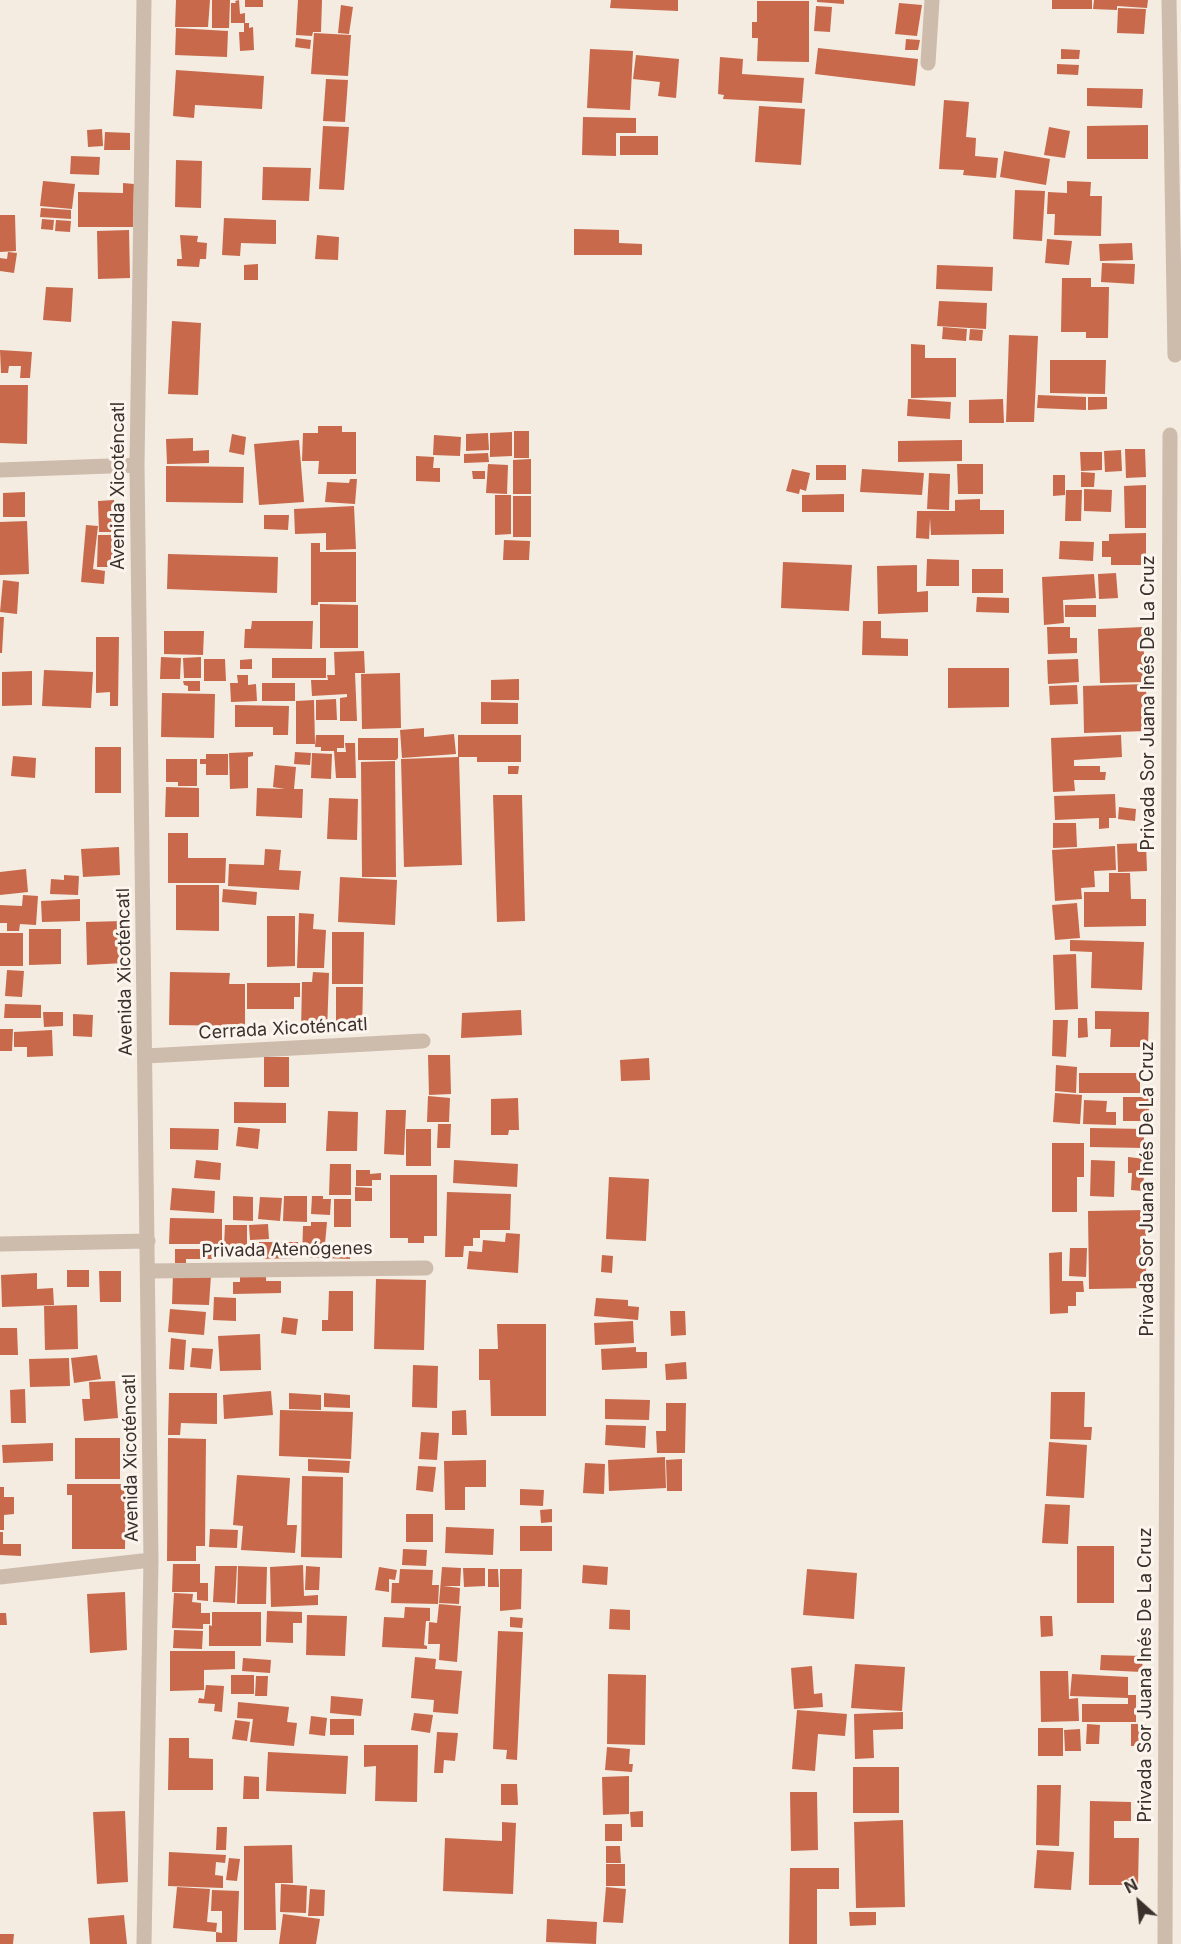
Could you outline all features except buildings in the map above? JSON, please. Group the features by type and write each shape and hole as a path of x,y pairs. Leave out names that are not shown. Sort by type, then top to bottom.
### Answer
{"street":[{"name":"Avenida Xicoténcatl","path":"144,0 137,465 151,1560 144,1944"},
{"path":"928,63 932,0"},
{"path":"1169,0 1175,355"},
{"name":"Privada Sor Juana Inés De La Cruz","path":"1165,1944 1170,435"},
{"path":"0,470 137,465"},
{"name":"Cerrada Xicoténcatl","path":"146,1056 423,1041"},
{"path":"0,1244 148,1241"},
{"name":"Privada Atenógenes","path":"148,1271 426,1268"},
{"path":"0,1577 151,1560"}]}
